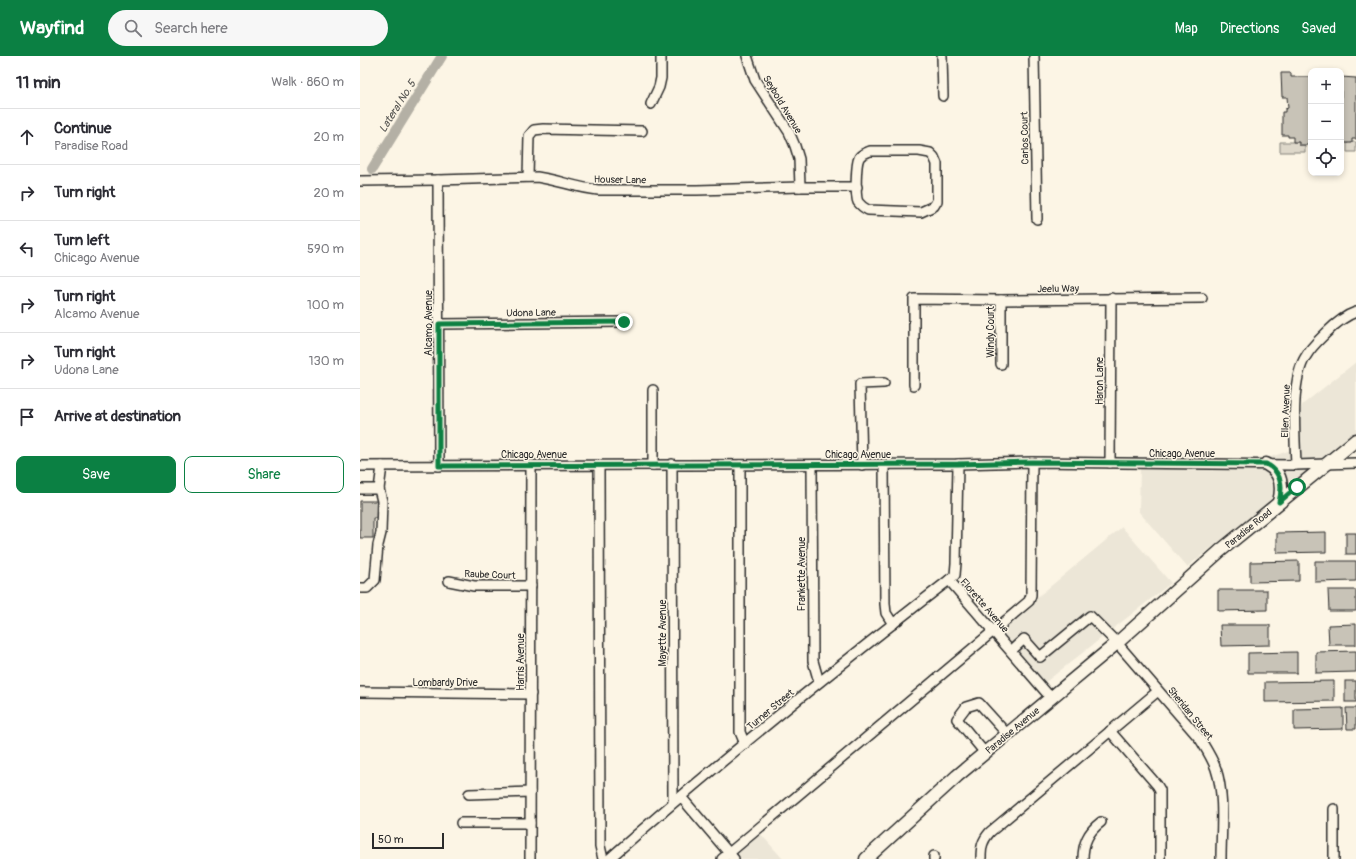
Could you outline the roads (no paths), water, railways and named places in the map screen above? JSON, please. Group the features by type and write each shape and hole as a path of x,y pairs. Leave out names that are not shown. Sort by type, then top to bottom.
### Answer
{"main road":[{"name":"Paradise Road","path":"1160,604 1220,551 1356,440"},
{"path":"1266,464 1273,468 1279,476 1282,492 1279,502"},
{"name":"Paradise Avenue","path":"866,859 957,776 1117,643 1160,604"}],"street":[{"path":"651,104 659,87 661,78 661,56"},
{"name":"Seybold Avenue","path":"747,56 755,80 789,132 795,146 799,159 800,187"},
{"path":"942,56 943,96"},
{"name":"Carlos Court","path":"1034,56 1037,219"},
{"path":"528,177 529,136 534,130 642,131"},
{"path":"870,151 926,151 934,157 937,164 937,201 934,206 921,212 868,210 858,201 857,187 858,163 860,158 870,151"},
{"name":"Houser Lane","path":"360,180 438,180 528,177 553,180 583,188 598,190 857,187"},
{"name":"Alcamo Avenue","path":"438,180 439,466"},
{"name":"Haron Lane","path":"1110,463 1111,298"},
{"name":"Jeelu Way","path":"914,385 914,299 1001,300 1202,298"},
{"name":"Windy Court","path":"1001,300 1001,364"},
{"name":"Ellen Avenue","path":"1296,464 1295,394 1300,369 1305,356 1340,320 1356,312"},
{"name":"Udona Lane","path":"439,324 624,322"},
{"path":"862,465 860,384 884,383"},
{"path":"653,390 653,464"},
{"path":"677,799 728,857 1029,601 1031,594 1032,462"},
{"name":"Chicago Avenue","path":"360,466 653,464 862,465 1032,462 1266,464 1356,463"},
{"name":"Mayette Avenue","path":"672,464 677,799"},
{"path":"884,464 885,604 886,613 893,624"},
{"name":"Florette Avenue","path":"958,464 956,563 955,575 949,580 1051,698"},
{"name":"Harris Avenue","path":"530,859 531,465"},
{"path":"600,465 600,846 603,859"},
{"path":"740,465 740,732 745,744"},
{"name":"Frankette Avenue","path":"812,465 813,661 819,682"},
{"path":"360,588 367,588 375,580 378,545 381,533 382,501 379,489 382,466"},
{"path":"360,489 379,489"},
{"name":"Turner Street","path":"609,859 677,799 819,682 949,580"},
{"name":"Raube Court","path":"449,581 474,586 531,586"},
{"name":"Sheridan Street","path":"1010,651 1024,639 1040,657 1090,616 1117,643 1200,739 1208,753 1216,770 1219,784 1221,801 1221,859"},
{"path":"981,859 981,846 990,832 1158,691"},
{"name":"Lombardy Drive","path":"360,692 531,694"},
{"path":"985,753 957,719 966,707 979,703 1007,734"},
{"path":"1110,731 1157,784 1160,790 1160,859"},
{"path":"469,794 530,792"},
{"path":"1334,809 1334,859"},
{"path":"1083,859 1083,850 1088,834 1101,822"},
{"path":"461,823 530,823"}],"waterway":[{"name":"Lateral No. 5","path":"372,169 442,56"}]}
